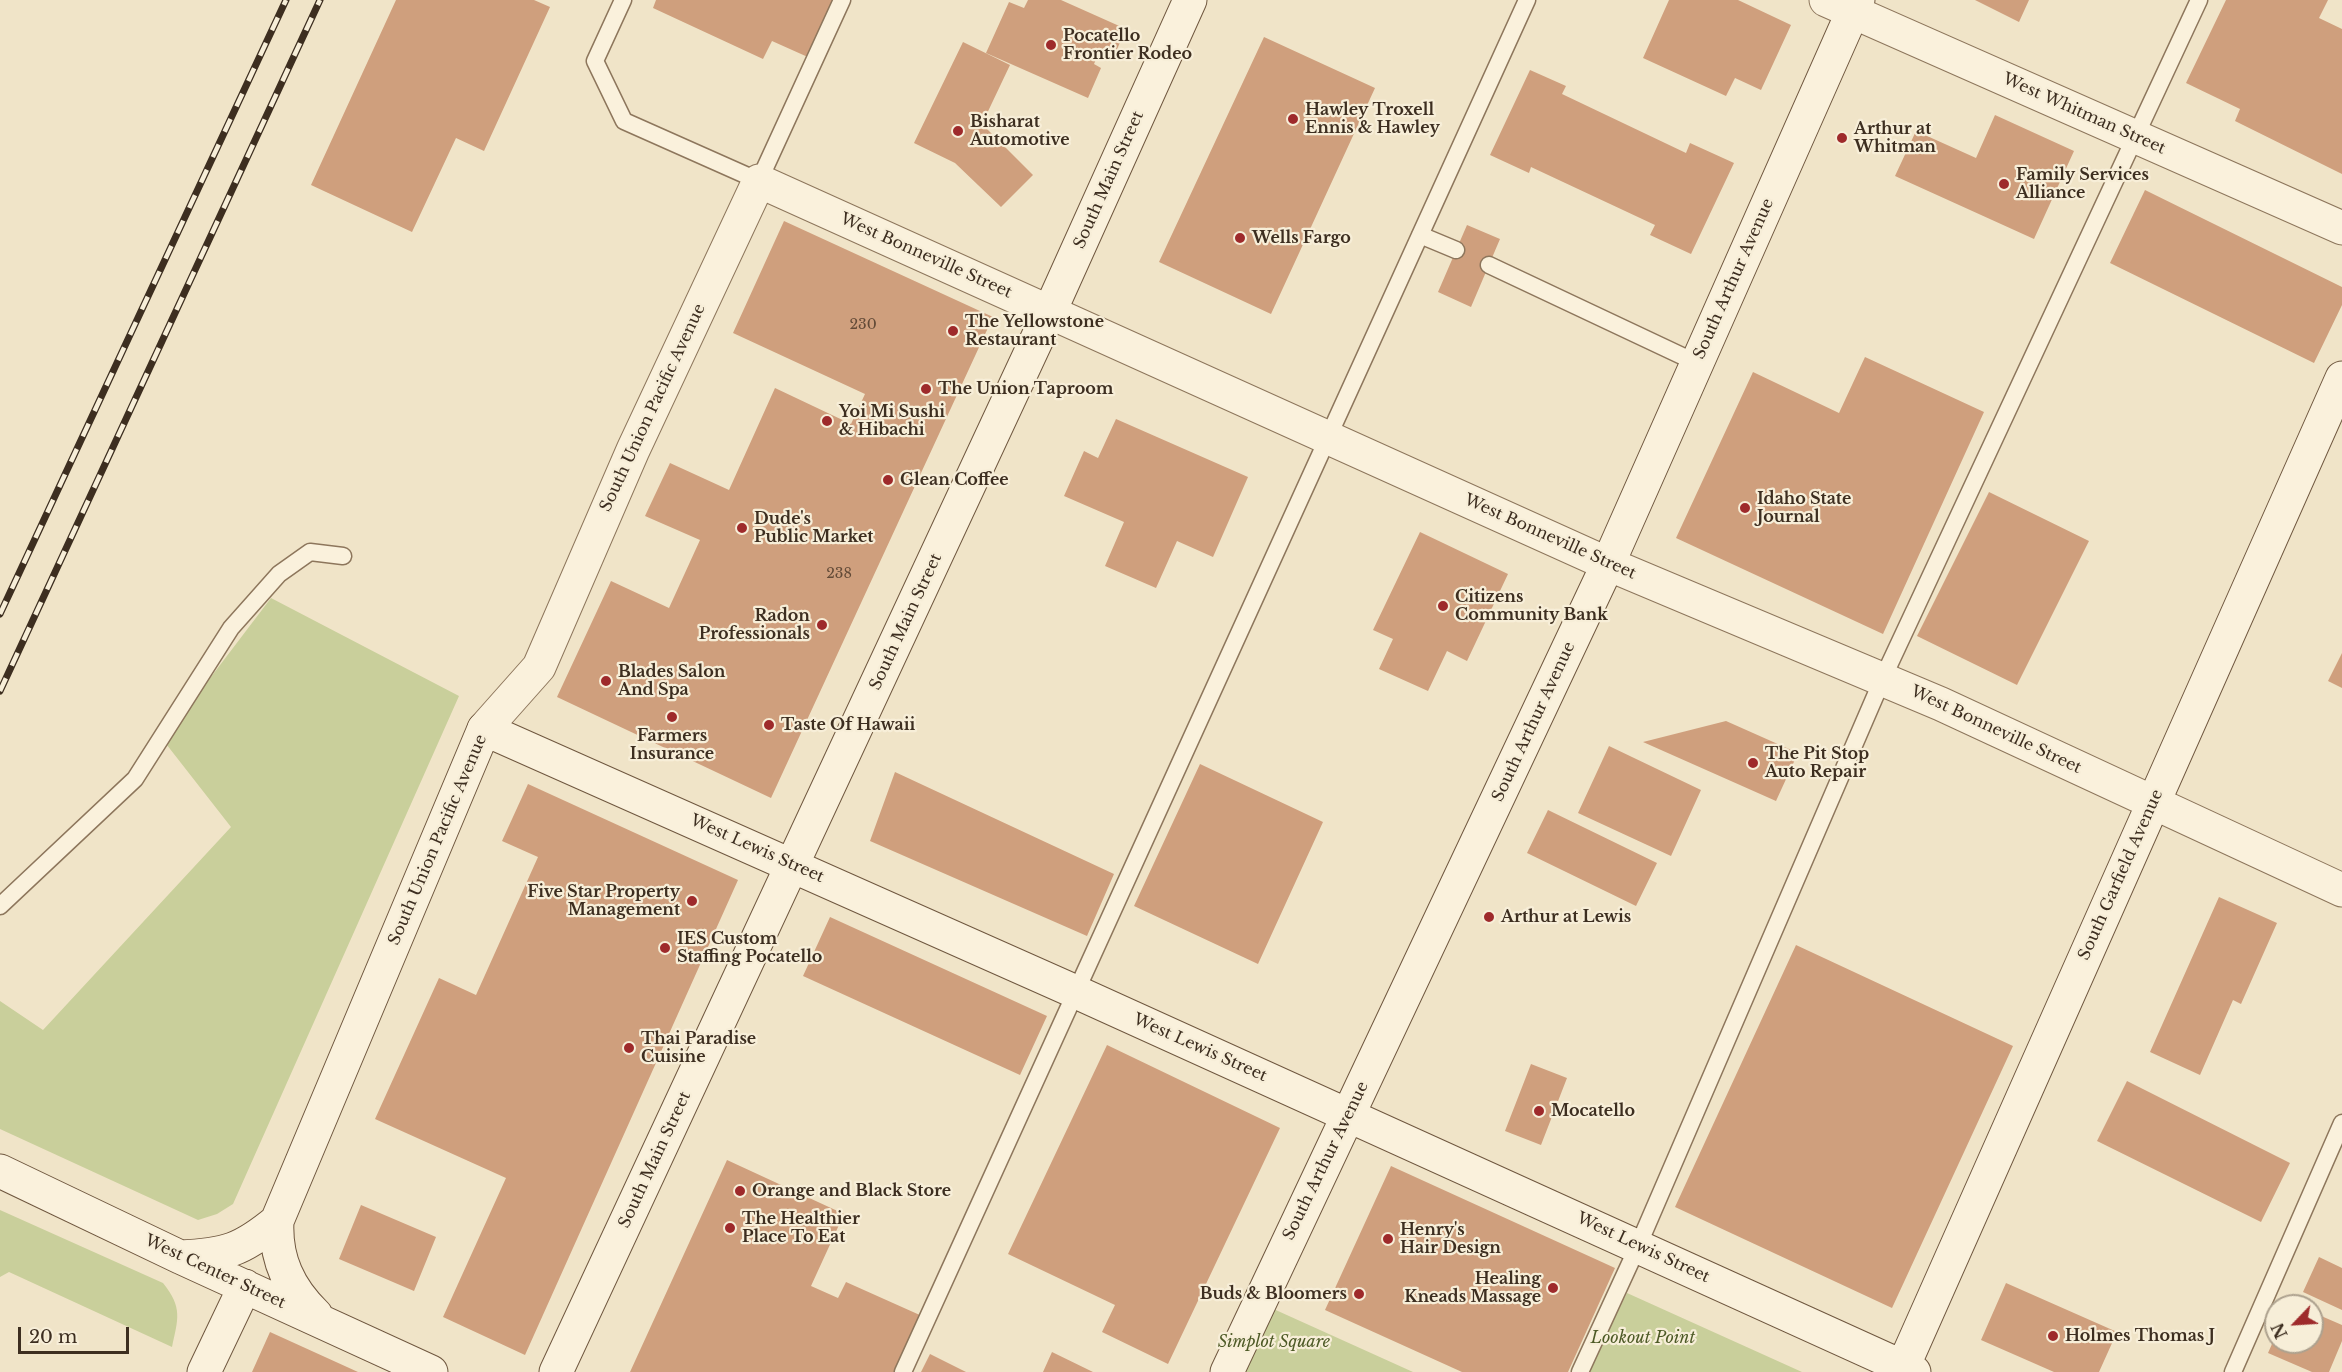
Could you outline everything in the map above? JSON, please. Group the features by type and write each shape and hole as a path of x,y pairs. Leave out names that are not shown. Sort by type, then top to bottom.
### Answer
{"street":[{"name":"South Main Street","path":"556,1372 1050,311 1190,0"},
{"name":"West Whitman Street","path":"1846,4 2342,228"},
{"name":"South Arthur Avenue","path":"1227,1372 1258,1302 1608,564 1697,363 1846,4"},
{"name":"West Bonneville Street","path":"759,181 1608,564 1883,678 2342,890"},
{"name":"South Union Pacific Avenue","path":"278,1221 484,729 539,667 633,450 759,181"},
{"name":"South Garfield Avenue","path":"1906,1370 2153,803 2342,378"},
{"name":"West Lewis Street","path":"484,729 1349,1114 1906,1370"},
{"name":"West Center Street","path":"0,1171 180,1257 431,1372"},
{"path":"180,1257 229,1252 253,1240 278,1221"},
{"path":"278,1221 279,1254 285,1273 293,1289 326,1324"},
{"path":"204,1372 245,1286"}],"lane":[{"path":"623,0 595,61 624,121 759,181 843,0"},
{"path":"903,1372 1527,0"},
{"path":"1580,1372 1638,1246 1883,678 2199,0"},
{"path":"1420,235 1456,250"},
{"path":"1489,265 1697,363"},
{"path":"0,906 135,779 231,628 279,574 310,552 343,556"},
{"path":"2232,1372 2342,1123"}],"green space":[{"path":"271,598 459,696 233,1204 217,1214 198,1220 0,1129 0,1001 43,1030 231,827 163,740"},
{"path":"0,1210 163,1283 174,1300 177,1314 172,1347 9,1272 0,1277"},
{"name":"Lookout Point","path":"1627,1293 1802,1372 1587,1372"},
{"name":"Simplot Square","path":"1258,1302 1413,1372 1227,1372"}],"building":[{"path":"396,0 534,0 550,7 484,151 456,138 412,232 311,185"},
{"path":"656,0 837,0 810,58 772,41 763,59 653,8"},
{"path":"1028,0 1061,0 1126,29 1114,56 1100,50 1094,64 1101,68 1088,98 986,53 1009,2 1024,8"},
{"path":"1669,0 1738,0 1791,25 1761,90 1735,78 1726,96 1643,58"},
{"path":"1975,0 2029,0 2019,22"},
{"path":"2226,0 2328,0 2319,18 2342,29 2342,174 2235,121 2240,109 2186,83"},
{"path":"1264,37 1375,88 1271,314 1159,262"},
{"path":"963,42 1010,65 982,124 1033,175 1001,207 955,163 914,143"},
{"path":"1530,70 1566,86 1562,94 1686,153 1690,143 1734,163 1691,254 1650,235 1655,225 1531,167 1529,173 1490,155"},
{"path":"1995,115 2074,151 2034,239 1895,176 1916,131 1976,158"},
{"path":"2145,190 2342,287 2342,305 2314,363 2110,263"},
{"path":"784,221 993,317 771,798 557,697 611,581 669,608 700,540 645,516 670,463 729,490 775,388 851,424 865,394 733,333"},
{"path":"1467,225 1500,239 1471,307 1438,292"},
{"path":"1865,357 1984,412 1883,634 1676,538 1753,372 1839,413"},
{"path":"1116,419 1248,477 1213,557 1177,541 1156,588 1105,566 1124,522 1064,496 1084,451 1098,458"},
{"path":"1989,492 2089,541 2017,685 1917,636"},
{"path":"1420,532 1508,574 1467,661 1447,651 1428,691 1379,669 1393,639 1373,630"},
{"path":"2342,653 2342,688 2328,681"},
{"path":"1726,721 1798,753 1776,801 1643,742"},
{"path":"1609,746 1701,790 1671,856 1578,813"},
{"path":"1200,764 1323,822 1258,964 1134,906"},
{"path":"895,772 1114,874 1087,936 870,841"},
{"path":"528,784 738,880 525,1355 443,1317 506,1178 375,1119 439,978 476,995 538,857 502,841"},
{"path":"1548,810 1657,863 1636,906 1527,853"},
{"path":"2219,897 2277,923 2241,1004 2233,1000 2200,1075 2150,1052"},
{"path":"830,917 1047,1016 1020,1075 803,976"},
{"path":"1796,945 2013,1046 1892,1308 1675,1207"},
{"path":"1107,1045 1280,1128 1168,1364 1102,1332 1115,1305 1008,1254"},
{"path":"1531,1064 1567,1078 1541,1145 1505,1131"},
{"path":"2127,1081 2290,1163 2261,1222 2097,1141"},
{"path":"727,1160 844,1214 811,1286 838,1298 846,1282 922,1316 896,1372 630,1372"},
{"path":"1391,1166 1615,1268 1568,1372 1462,1372 1325,1310"},
{"path":"361,1205 436,1237 414,1291 339,1259"},
{"path":"2319,1257 2342,1268 2342,1310 2324,1302 2324,1294 2303,1292"},
{"path":"2006,1283 2117,1332 2099,1372 2054,1372 1981,1340"},
{"path":"2324,1317 2342,1325 2342,1341 2329,1372 2312,1372 2270,1354 2324,1354"},
{"path":"270,1332 358,1372 252,1372"},
{"path":"1052,1352 1093,1372 1043,1372"},
{"path":"930,1354 966,1372 921,1372"}],"railway":[{"path":"0,614 286,0"},
{"path":"0,691 320,0"}],"place":[{"name":"Pocatello Frontier Rodeo","path":"1051,45"},
{"name":"Hawley Troxell Ennis & Hawley","path":"1293,119"},
{"name":"Bisharat Automotive","path":"958,131"},
{"name":"Arthur at Whitman","path":"1842,138"},
{"name":"Family Services Alliance","path":"2004,184"},
{"name":"Wells Fargo","path":"1240,238"},
{"name":"The Yellowstone Restaurant","path":"953,331"},
{"name":"The Union Taproom","path":"926,389"},
{"name":"Yoi Mi Sushi & Hibachi","path":"827,421"},
{"name":"Glean Coffee","path":"888,480"},
{"name":"Idaho State Journal","path":"1745,508"},
{"name":"Dude's Public Market","path":"742,528"},
{"name":"Citizens Community Bank","path":"1443,606"},
{"name":"Radon Professionals","path":"822,625"},
{"name":"Blades Salon And Spa","path":"606,681"},
{"name":"Farmers Insurance","path":"672,717"},
{"name":"Taste Of Hawaii","path":"769,725"},
{"name":"The Pit Stop Auto Repair","path":"1753,763"},
{"name":"Five Star Property Management","path":"692,901"},
{"name":"Arthur at Lewis","path":"1489,917"},
{"name":"IES Custom Staffing Pocatello","path":"665,948"},
{"name":"Thai Paradise Cuisine","path":"629,1048"},
{"name":"Mocatello","path":"1539,1111"},
{"name":"Orange and Black Store","path":"740,1191"},
{"name":"The Healthier Place To Eat","path":"730,1228"},
{"name":"Henry's Hair Design","path":"1388,1239"},
{"name":"Healing Kneads Massage","path":"1553,1288"},
{"name":"Buds & Bloomers","path":"1359,1294"},
{"name":"Holmes Thomas J","path":"2053,1336"}]}
